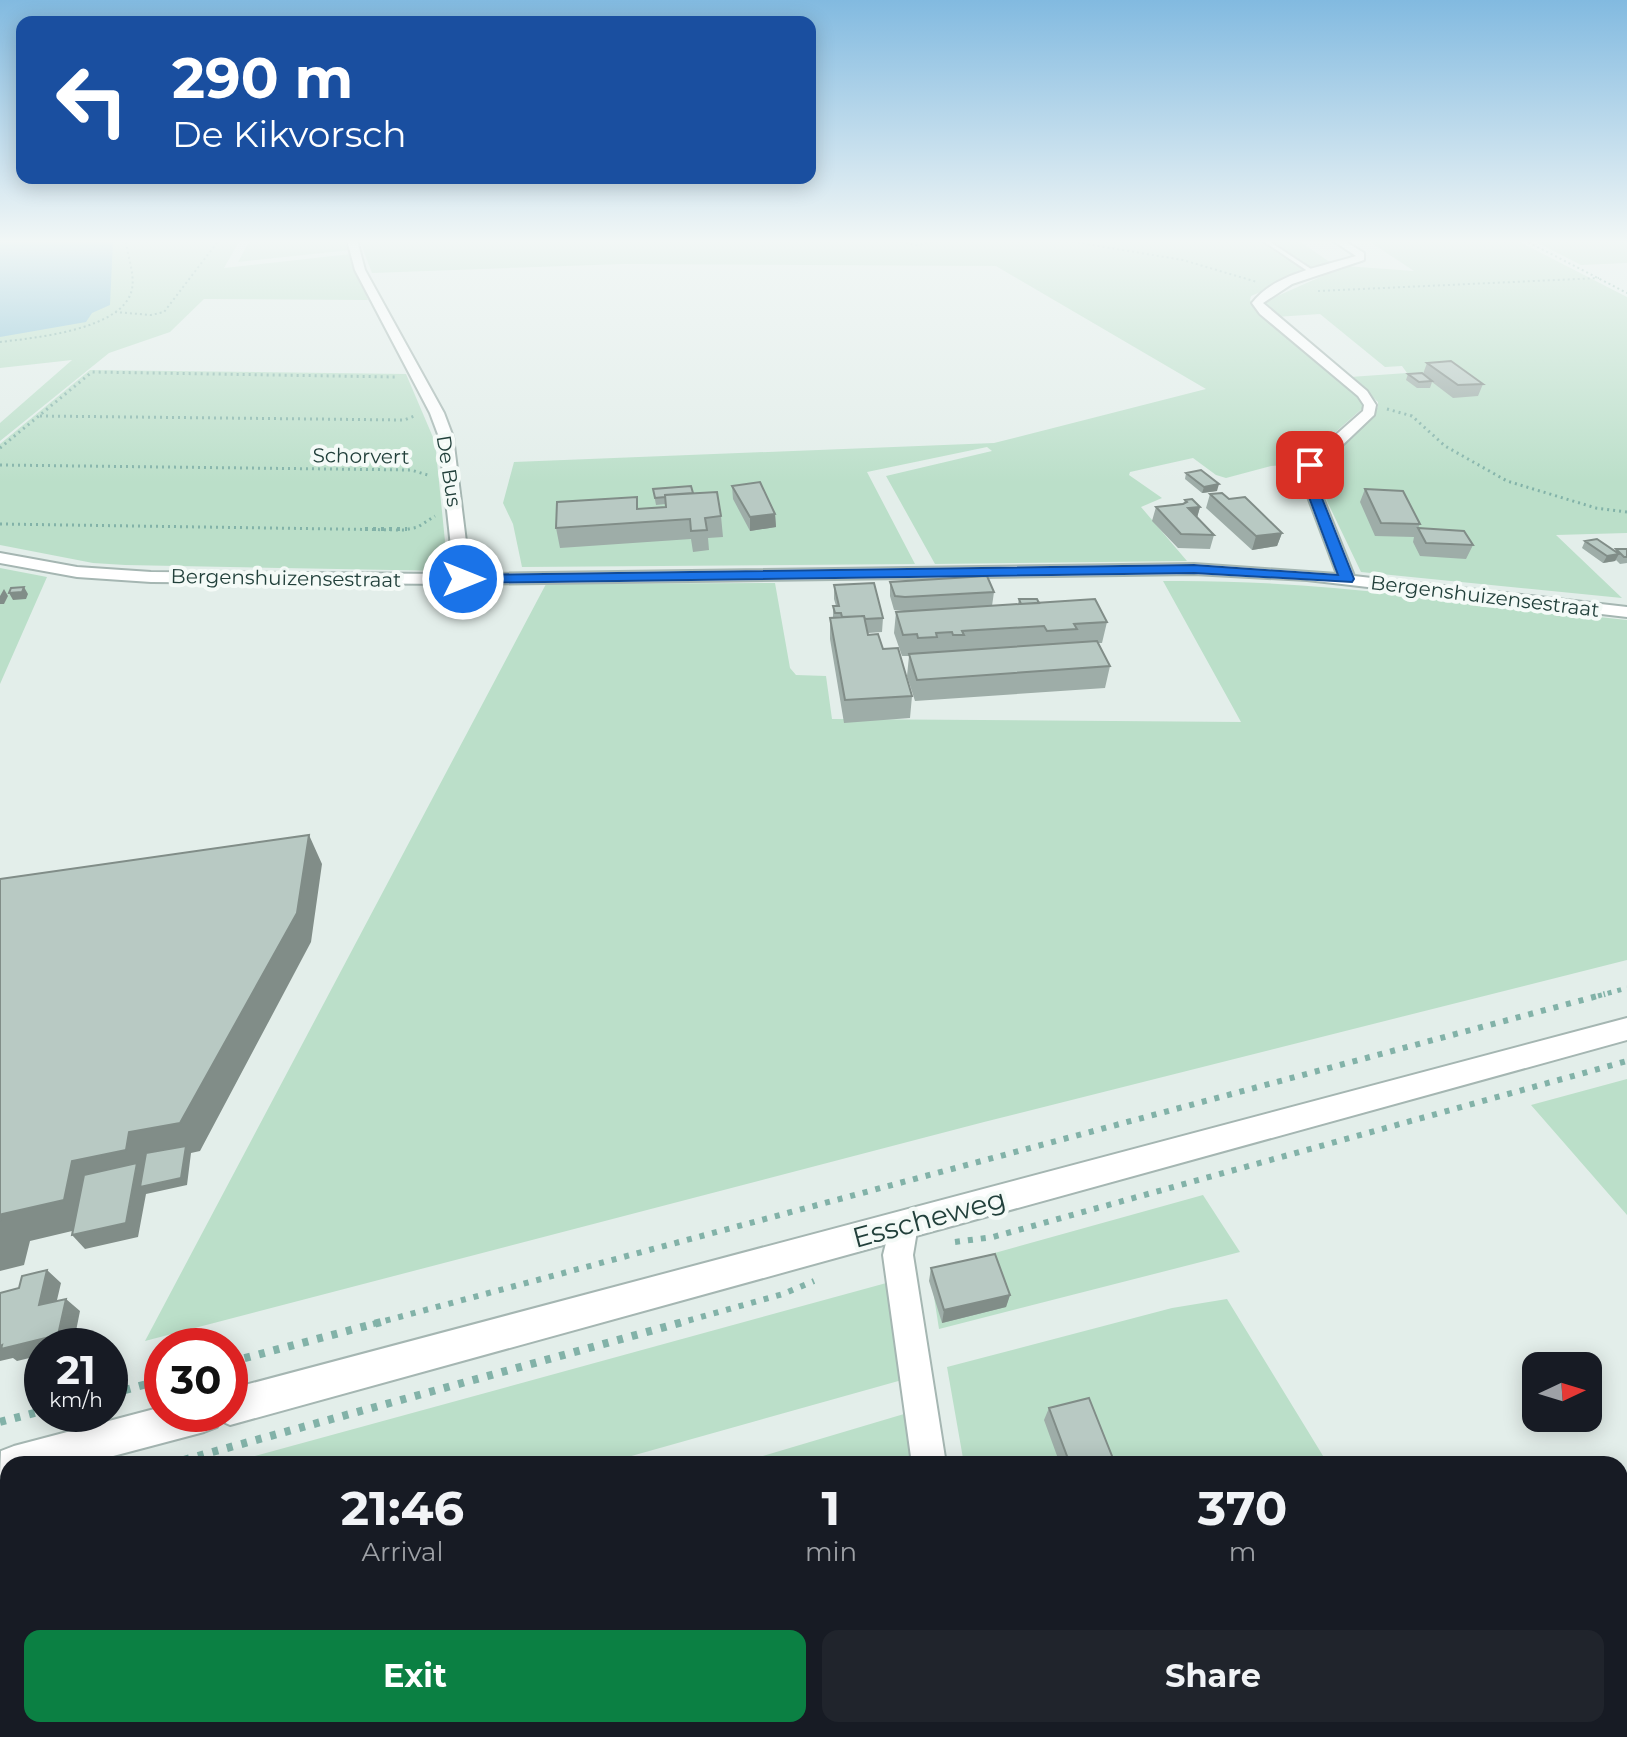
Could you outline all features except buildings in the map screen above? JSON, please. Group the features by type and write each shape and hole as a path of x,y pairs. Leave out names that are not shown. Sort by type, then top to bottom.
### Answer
{"street":[{"name":"De Bus","path":"387,321 437,413 446,437 463,579"},
{"path":"1275,321 1363,394 1370,405 1363,418 1310,465 1306,473 1347,579"},
{"name":"Bergenshuizensestraat","path":"0,558 77,572 151,577 463,579 1194,569 1265,571 1627,612"},
{"name":"Esscheweg","path":"248,1402 1627,1029"},
{"path":"903,1225 898,1255 928,1456"},
{"path":"44,1456 144,1430"}],"path":[{"path":"0,342 72,331 94,321"},
{"path":"0,448 92,372 386,375 401,381"},
{"path":"1370,405 1412,416 1445,446 1507,481 1596,508 1627,512"},
{"name":"Schorvert","path":"40,416 404,420 415,417 419,412"},
{"name":"Schorvert","path":"0,465 411,470 427,474 437,485"},
{"path":"0,524 404,530 433,520 437,511"},
{"path":"248,1357 1627,988"},
{"path":"0,1422 24,1416"}],"green space":[{"path":"0,321 181,321 170,332 109,353 0,441 0,423 72,360 0,368"},
{"path":"1090,321 1271,321 1364,400 1364,407 1299,464 1271,466 1226,478 1216,475 1193,458 1130,472 1129,475 1162,498 1141,507 1187,561 935,564 886,476 992,451 987,447 867,472 915,564 522,567 513,524 503,503 514,462 994,443 1206,389"},
{"path":"1329,321 1627,321 1627,533 1556,535 1622,598 1361,572 1314,474 1315,467 1378,407 1378,402 1350,377 1407,373 1402,366 1385,367"},
{"path":"90,370 406,374 435,442 448,571 125,565 93,563 0,545 0,444"},
{"path":"0,568 47,577 0,684"},
{"path":"1163,581 1337,588 1627,620 1627,960 984,1122 195,1328 152,1328 546,584 775,583 790,668 796,675 826,676 832,719 1241,722"},
{"path":"1627,1079 1627,1215 1531,1105"},
{"path":"1203,1195 1240,1252 939,1329 930,1271"},
{"path":"890,1282 902,1380 631,1456 255,1456"},
{"path":"1227,1299 1323,1456 963,1456 947,1367 1172,1308"},
{"path":"904,1414 912,1456 763,1456"}],"water":[{"path":"0,321 87,321 86,322 0,337"}],"route":[{"path":"463,579 1194,569 1265,571 1347,579 1306,473 1310,465"}]}
